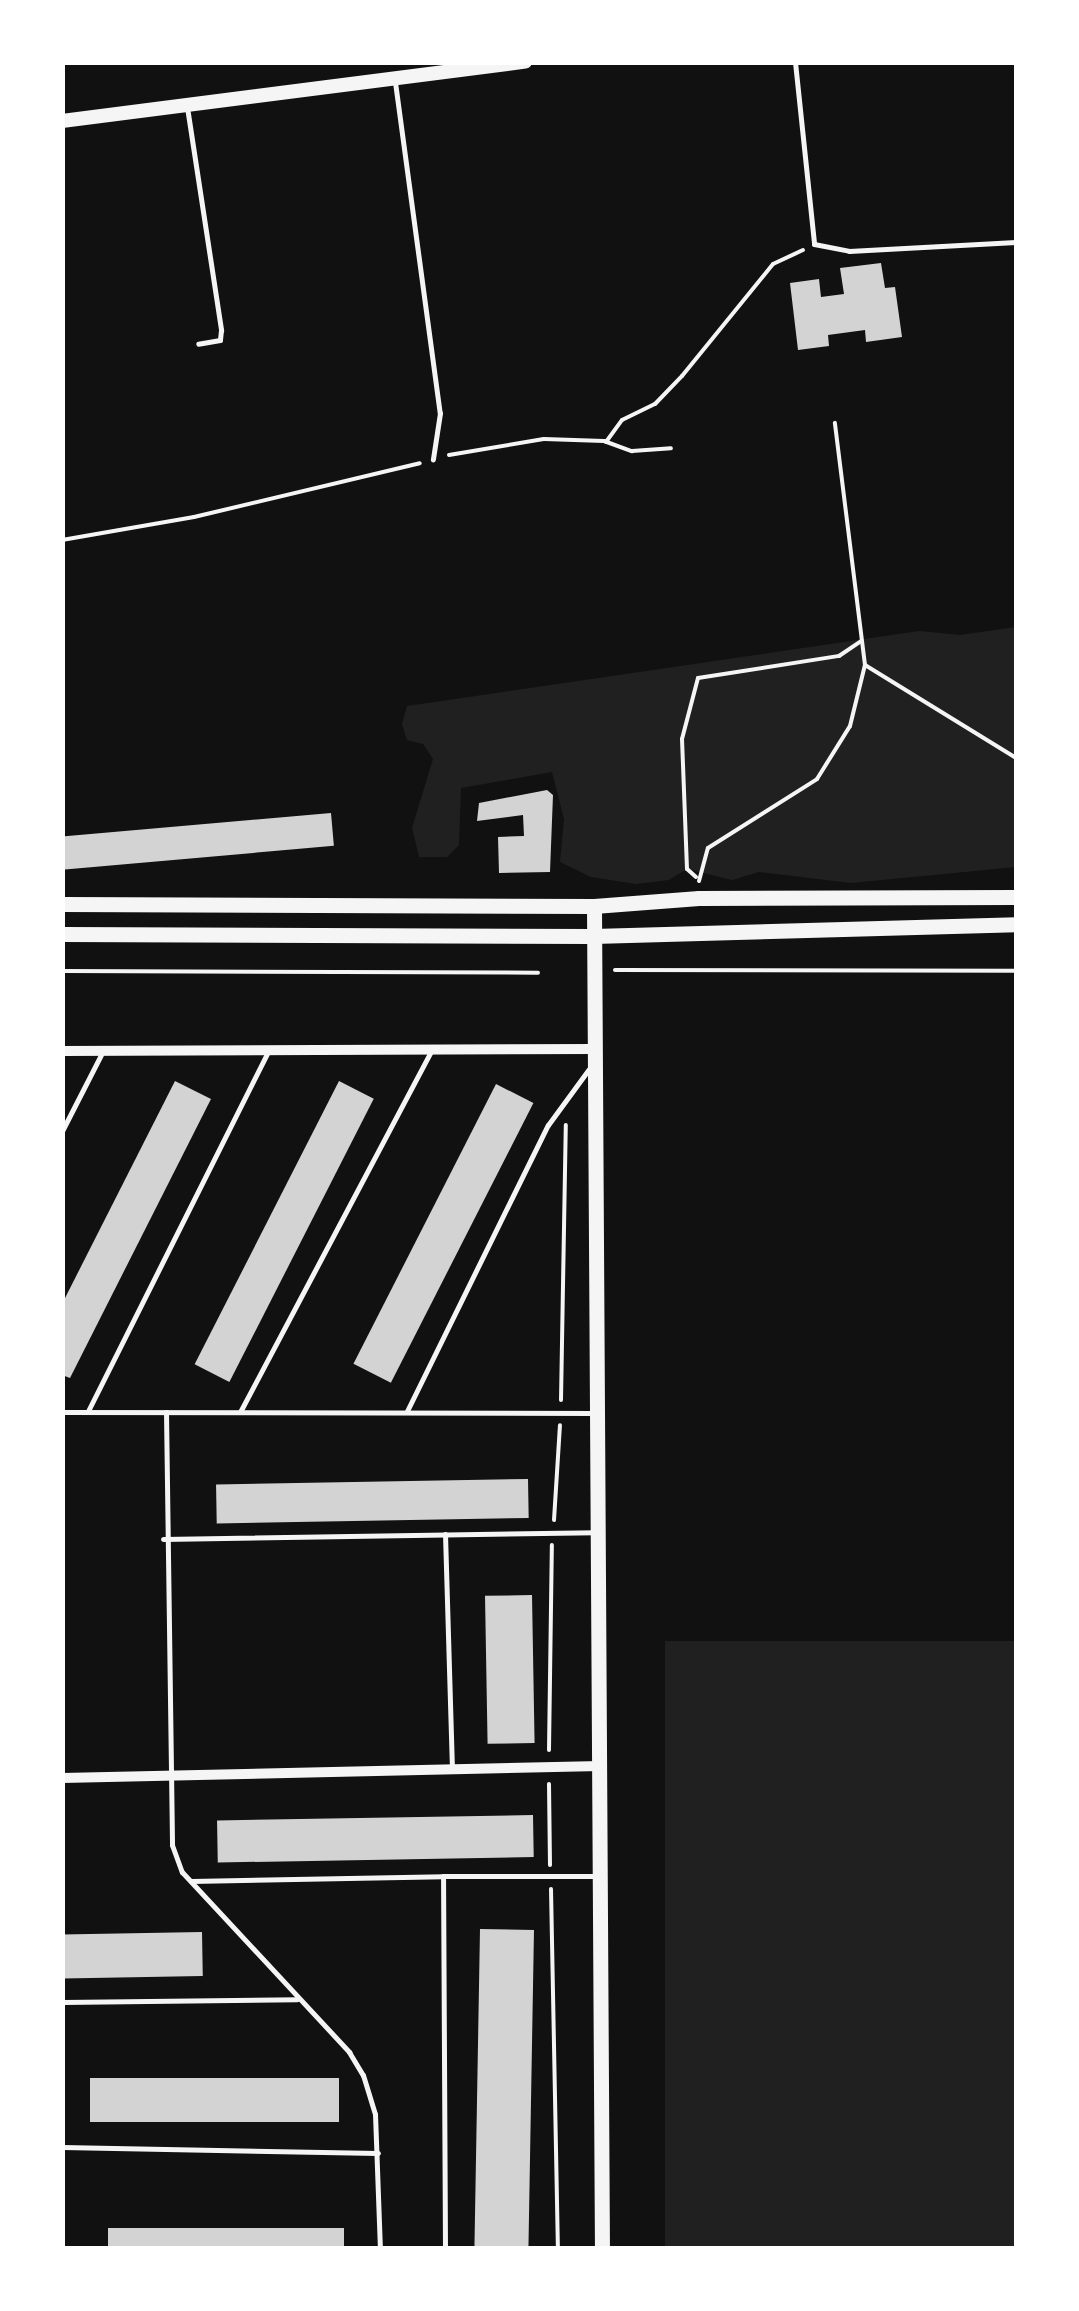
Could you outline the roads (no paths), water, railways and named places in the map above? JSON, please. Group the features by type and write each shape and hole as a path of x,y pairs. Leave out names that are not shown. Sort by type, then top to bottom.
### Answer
{"main road":[{"path":"62,904 594,906 699,898 1016,897"},
{"path":"594,906 602,1532 602,2248"},
{"path":"62,934 593,936 1016,924"}],"street":[{"path":"62,121 525,62"},
{"path":"62,1051 432,1050 598,1054"},
{"path":"62,1778 602,1766"}],"lane":[{"path":"795,62 814,244 850,252 1016,242"},
{"path":"395,78 440,413 433,459"},
{"path":"187,104 221,330 220,340 198,344"},
{"path":"240,1412 432,1050"},
{"path":"62,1131 103,1052"},
{"path":"87,1412 268,1052"},
{"path":"406,1412 566,1095 598,1054"},
{"path":"62,1412 600,1412"},
{"path":"166,1412 163,1539 172,1845 190,1882 349,2052 363,2075 378,2153 380,2248"},
{"path":"163,1539 602,1532"},
{"path":"445,1534 452,1769"},
{"path":"444,1876 445,2248"},
{"path":"190,1882 602,1876"},
{"path":"62,2002 297,1999"},
{"path":"62,2147 378,2153"}]}
